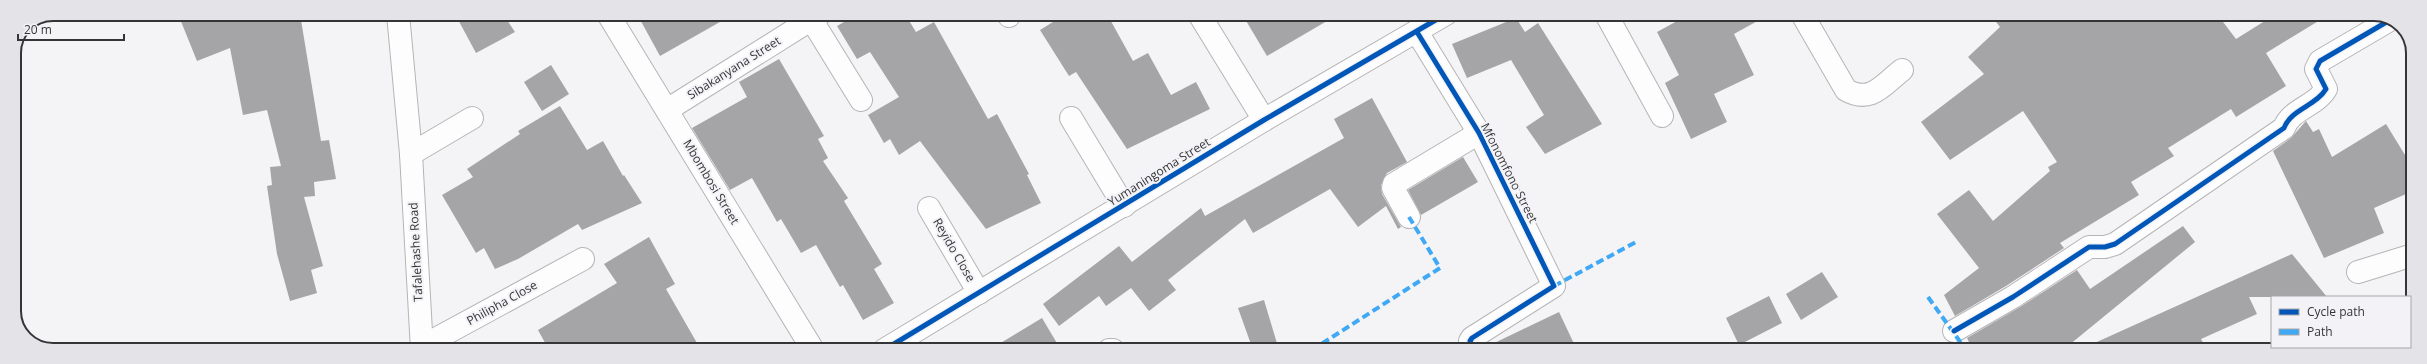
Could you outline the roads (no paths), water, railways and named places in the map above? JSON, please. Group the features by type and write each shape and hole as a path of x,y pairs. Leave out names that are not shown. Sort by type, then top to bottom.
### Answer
{"street":[{"name":"Tafalehashe Road","path":"399,21 411,154 422,343"},
{"name":"Mbombosi Street","path":"612,21 809,343"},
{"name":"Sibakanyana Street","path":"667,110 805,21"},
{"path":"816,21 861,100"},
{"path":"1203,21 1264,120"},
{"name":"Yumaningoma Street","path":"896,343 1264,120 1435,21"},
{"path":"1610,21 1662,116"},
{"path":"1806,21 1846,90 1855,95 1864,97 1874,93 1902,70"},
{"path":"1954,331 2013,297 2090,247 2105,247 2115,244 2284,128 2292,116 2321,97 2326,89 2316,69 2320,61 2385,23"},
{"name":"Mfonomfono Street","path":"1417,32 1479,133 1554,286 1472,338 1470,343"},
{"path":"411,154 472,118"},
{"path":"1071,118 1124,206"},
{"path":"1408,216 1393,188 1394,184 1479,133"},
{"name":"Reyido Close","path":"929,208 979,293"},
{"path":"2358,272 2406,257"},
{"name":"Philipha Close","path":"431,343 582,259"}]}
